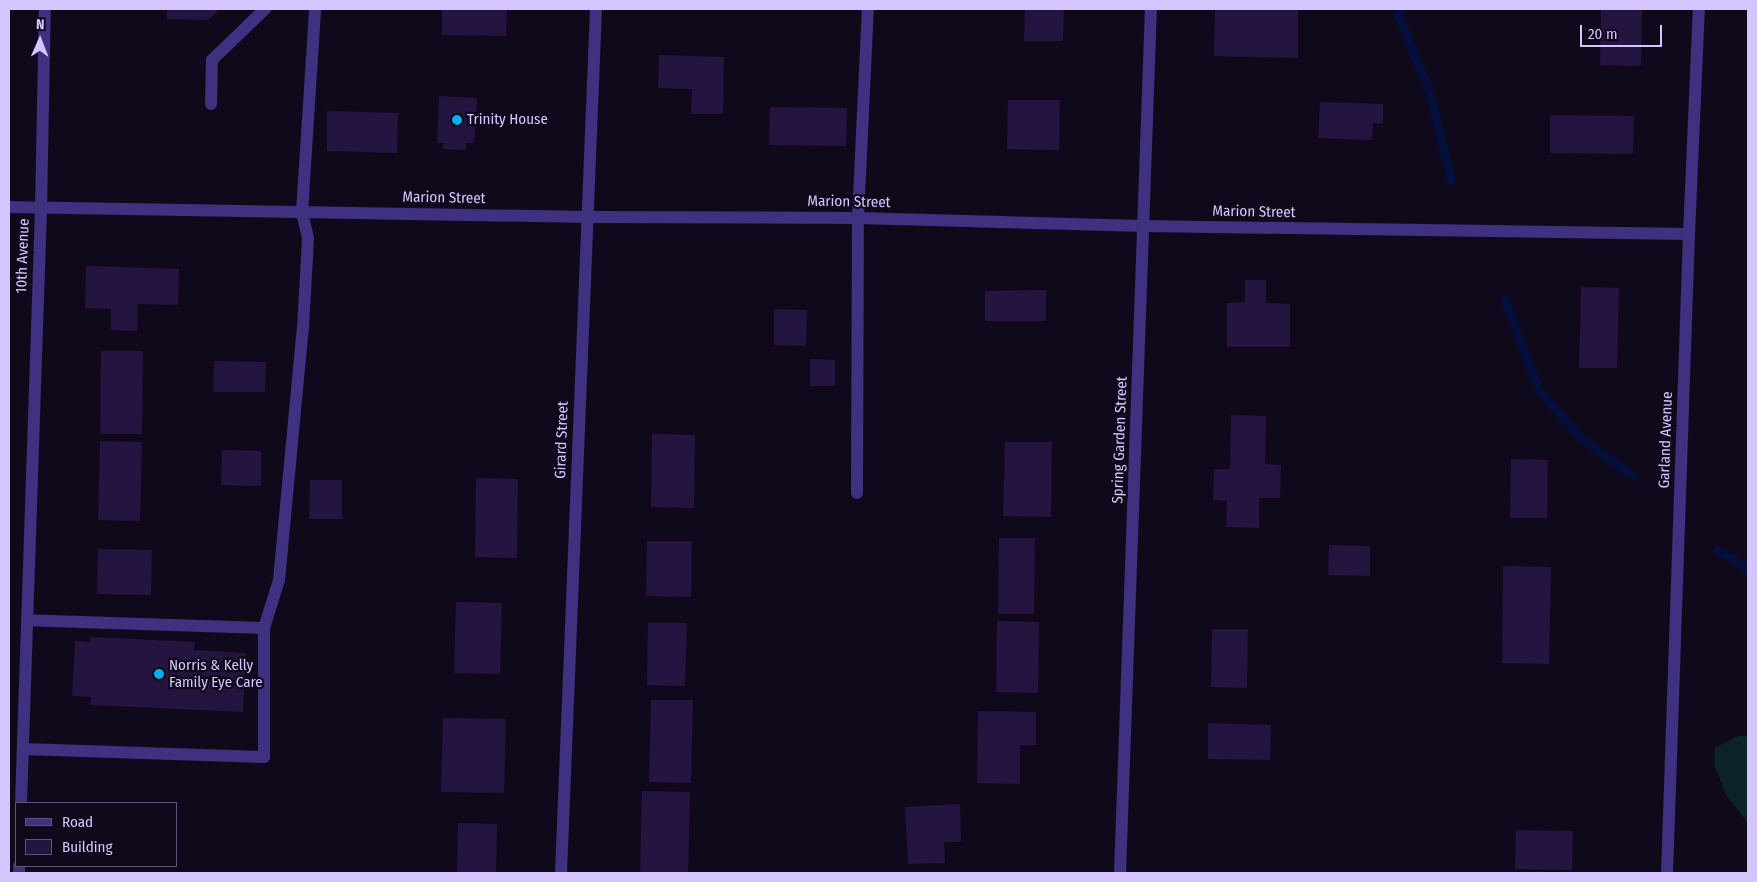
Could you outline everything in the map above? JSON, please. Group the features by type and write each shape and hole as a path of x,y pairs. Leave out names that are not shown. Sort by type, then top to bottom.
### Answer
{"street":[{"name":"10th Avenue","path":"21,802 41,209 45,9"},
{"path":"211,104 212,60 265,9"},
{"path":"23,750 264,757 264,628 279,580 300,357 308,238 302,212 315,9"},
{"name":"Girard Street","path":"562,873 596,9"},
{"path":"857,493 858,218 868,9"},
{"name":"Spring Garden Street","path":"1120,873 1151,9"},
{"name":"Garland Avenue","path":"1668,873 1689,234 1699,9"},
{"name":"Marion Street","path":"9,207 588,217 858,218 1144,226 1689,234"},
{"path":"27,620 264,628"}],"green space":[{"path":"1738,736 1748,736 1748,823 1726,795 1714,764 1715,748"}],"building":[{"path":"167,9 220,9 208,20 167,19"},
{"path":"442,9 507,9 506,36 442,35"},
{"path":"1025,9 1064,9 1063,41 1024,41"},
{"path":"1215,9 1298,9 1298,58 1214,56"},
{"path":"1601,9 1642,9 1641,66 1600,65"},
{"path":"659,55 724,57 723,114 691,114 692,89 658,88"},
{"name":"Trinity House","path":"439,96 477,98 474,143 466,143 466,150 443,149 444,143 437,143"},
{"path":"1008,100 1060,100 1059,150 1007,149"},
{"path":"1320,102 1383,104 1383,124 1373,123 1372,140 1318,138"},
{"path":"770,107 847,108 846,146 769,145"},
{"path":"327,111 398,113 397,153 327,151"},
{"path":"1550,115 1634,116 1633,154 1550,153"},
{"path":"86,266 179,269 178,305 138,304 137,331 111,330 111,309 85,308"},
{"path":"1245,280 1266,280 1266,303 1290,304 1290,347 1227,347 1227,303 1245,302"},
{"path":"1581,287 1619,288 1617,368 1579,368"},
{"path":"1046,290 1046,321 985,321 985,291"},
{"path":"774,309 807,310 806,346 774,345"},
{"path":"101,351 143,351 142,434 100,434"},
{"path":"810,359 835,360 835,386 810,386"},
{"path":"214,361 266,362 265,392 213,392"},
{"path":"1231,415 1266,416 1265,464 1281,465 1280,498 1259,498 1259,528 1226,527 1227,501 1213,500 1214,469 1230,469"},
{"path":"652,434 695,435 694,508 651,507"},
{"path":"100,441 142,442 140,521 98,520"},
{"path":"1005,442 1052,442 1051,517 1003,516"},
{"path":"222,450 261,451 261,486 221,485"},
{"path":"1511,459 1548,460 1547,518 1510,518"},
{"path":"476,478 518,479 517,558 475,557"},
{"path":"310,480 342,480 342,519 309,519"},
{"path":"999,538 1035,538 1034,614 998,614"},
{"path":"647,541 692,541 691,597 646,596"},
{"path":"1329,545 1370,546 1370,576 1328,575"},
{"path":"98,549 152,550 151,595 97,594"},
{"path":"1503,566 1551,567 1549,664 1502,663"},
{"path":"456,602 502,603 500,674 454,673"},
{"path":"997,621 1039,622 1038,693 996,692"},
{"path":"648,623 687,623 685,686 647,685"},
{"path":"1212,629 1248,629 1247,688 1211,687"},
{"name":"Norris & Kelly Family Eye Care","path":"90,637 195,642 194,650 246,653 243,712 90,705 91,697 72,696 75,641 90,642"},
{"path":"651,700 693,700 691,783 649,782"},
{"path":"978,711 1036,712 1036,745 1020,745 1020,784 977,783"},
{"path":"443,718 506,719 504,793 441,792"},
{"path":"1208,723 1271,725 1270,760 1208,759"},
{"path":"642,791 690,792 688,873 640,873"},
{"path":"960,804 961,842 944,842 945,863 908,864 905,807"},
{"path":"458,823 497,824 496,873 457,873"},
{"path":"1516,830 1573,831 1572,870 1515,869"}],"waterway":[{"path":"1401,9 1398,15 1430,94 1451,181"},
{"path":"1504,299 1539,390 1581,438 1633,476"},
{"path":"1718,550 1748,569"}],"place":[{"name":"Trinity House","path":"457,120"},
{"name":"Norris & Kelly Family Eye Care","path":"159,674"}]}
